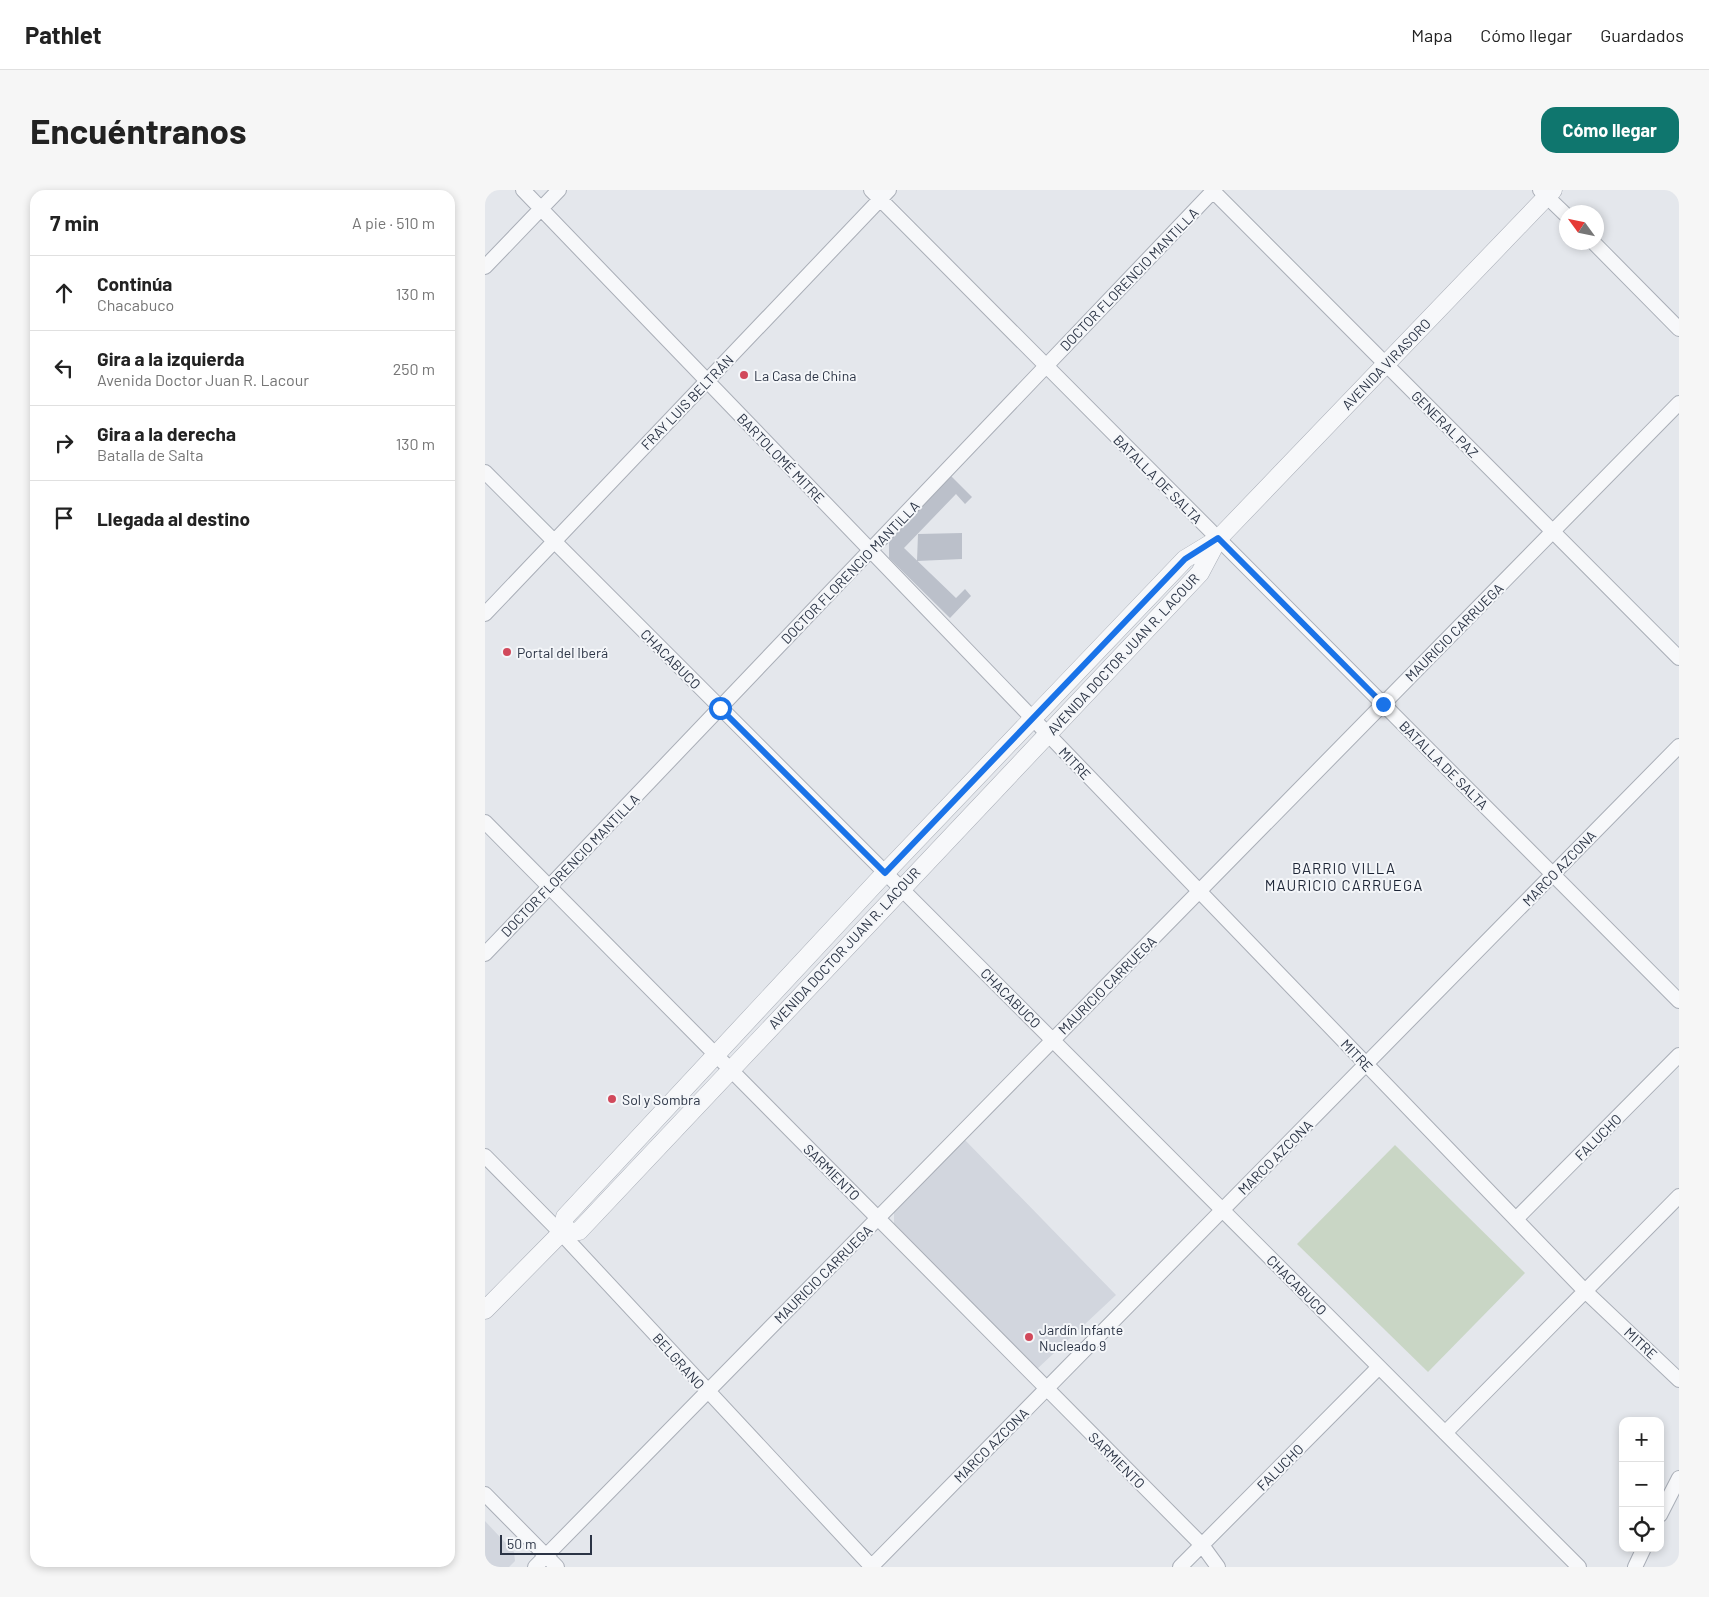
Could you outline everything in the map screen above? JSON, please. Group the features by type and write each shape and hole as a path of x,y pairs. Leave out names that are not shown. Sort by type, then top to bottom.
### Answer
{"street":[{"name":"BARTOLOMÉ MITRE","path":"523,190 1040,726"},
{"path":"485,267 559,190"},
{"name":"GENERAL PAZ","path":"1213,190 1679,658"},
{"name":"DOCTOR FLORENCIO MANTILLA","path":"485,954 1213,190"},
{"path":"1547,192 1559,206"},
{"name":"AVENIDA VIRASORO","path":"1218,538 1386,364 1547,192"},
{"name":"BATALLA DE SALTA","path":"880,193 1046,366 1679,1001"},
{"name":"FRAY LUIS BELTRÁN","path":"485,614 707,381 880,193"},
{"path":"1601,250 1679,329"},
{"name":"MAURICIO CARRUEGA","path":"535,1567 1679,403"},
{"name":"CHACABUCO","path":"485,472 1579,1567"},
{"name":"AVENIDA DOCTOR JUAN R. LACOUR","path":"1040,726 900,888 579,1231 561,1232 565,1217 885,873 1200,573 1218,538"},
{"name":"MITRE","path":"1040,726 1584,1290 1679,1380"},
{"name":"MARCO AZCONA","path":"871,1567 1679,746"},
{"name":"SARMIENTO","path":"485,822 1201,1545 1217,1567"},
{"name":"FALUCHO","path":"1516,1219 1679,1055"},
{"name":"BELGRANO","path":"485,1156 561,1232 707,1392 871,1567"},
{"path":"1445,1433 1584,1290 1679,1196"},
{"path":"485,1310 561,1232"},
{"name":"FALUCHO","path":"1180,1567 1379,1367"},
{"path":"1664,1508 1679,1478"},
{"path":"485,1494 557,1567"},
{"path":"1635,1567 1642,1552"}],"shaded area":[{"path":"964,1139 1116,1295 1037,1369 894,1225 894,1212"},
{"path":"485,1521 514,1552 515,1561 509,1567 485,1567"}],"green space":[{"path":"1395,1145 1525,1273 1428,1372 1297,1244"}],"building":[{"path":"950,475 972,497 965,504 956,494 904,548 956,598 965,589 971,596 950,618 889,558 889,538"},
{"path":"962,533 962,559 917,561 918,534"}],"place":[{"name":"La Casa de China","path":"744,375"},
{"name":"Portal del Iberá","path":"507,652"},
{"name":"Sol y Sombra","path":"612,1099"},
{"name":"Jardín Infante Nucleado 9","path":"1029,1337"}],"district":[{"name":"BARRIO VILLA MAURICIO CARRUEGA","path":"1344,876"}],"route":[{"path":"720,708 885,873 1185,559 1218,538 1383,704"}]}
